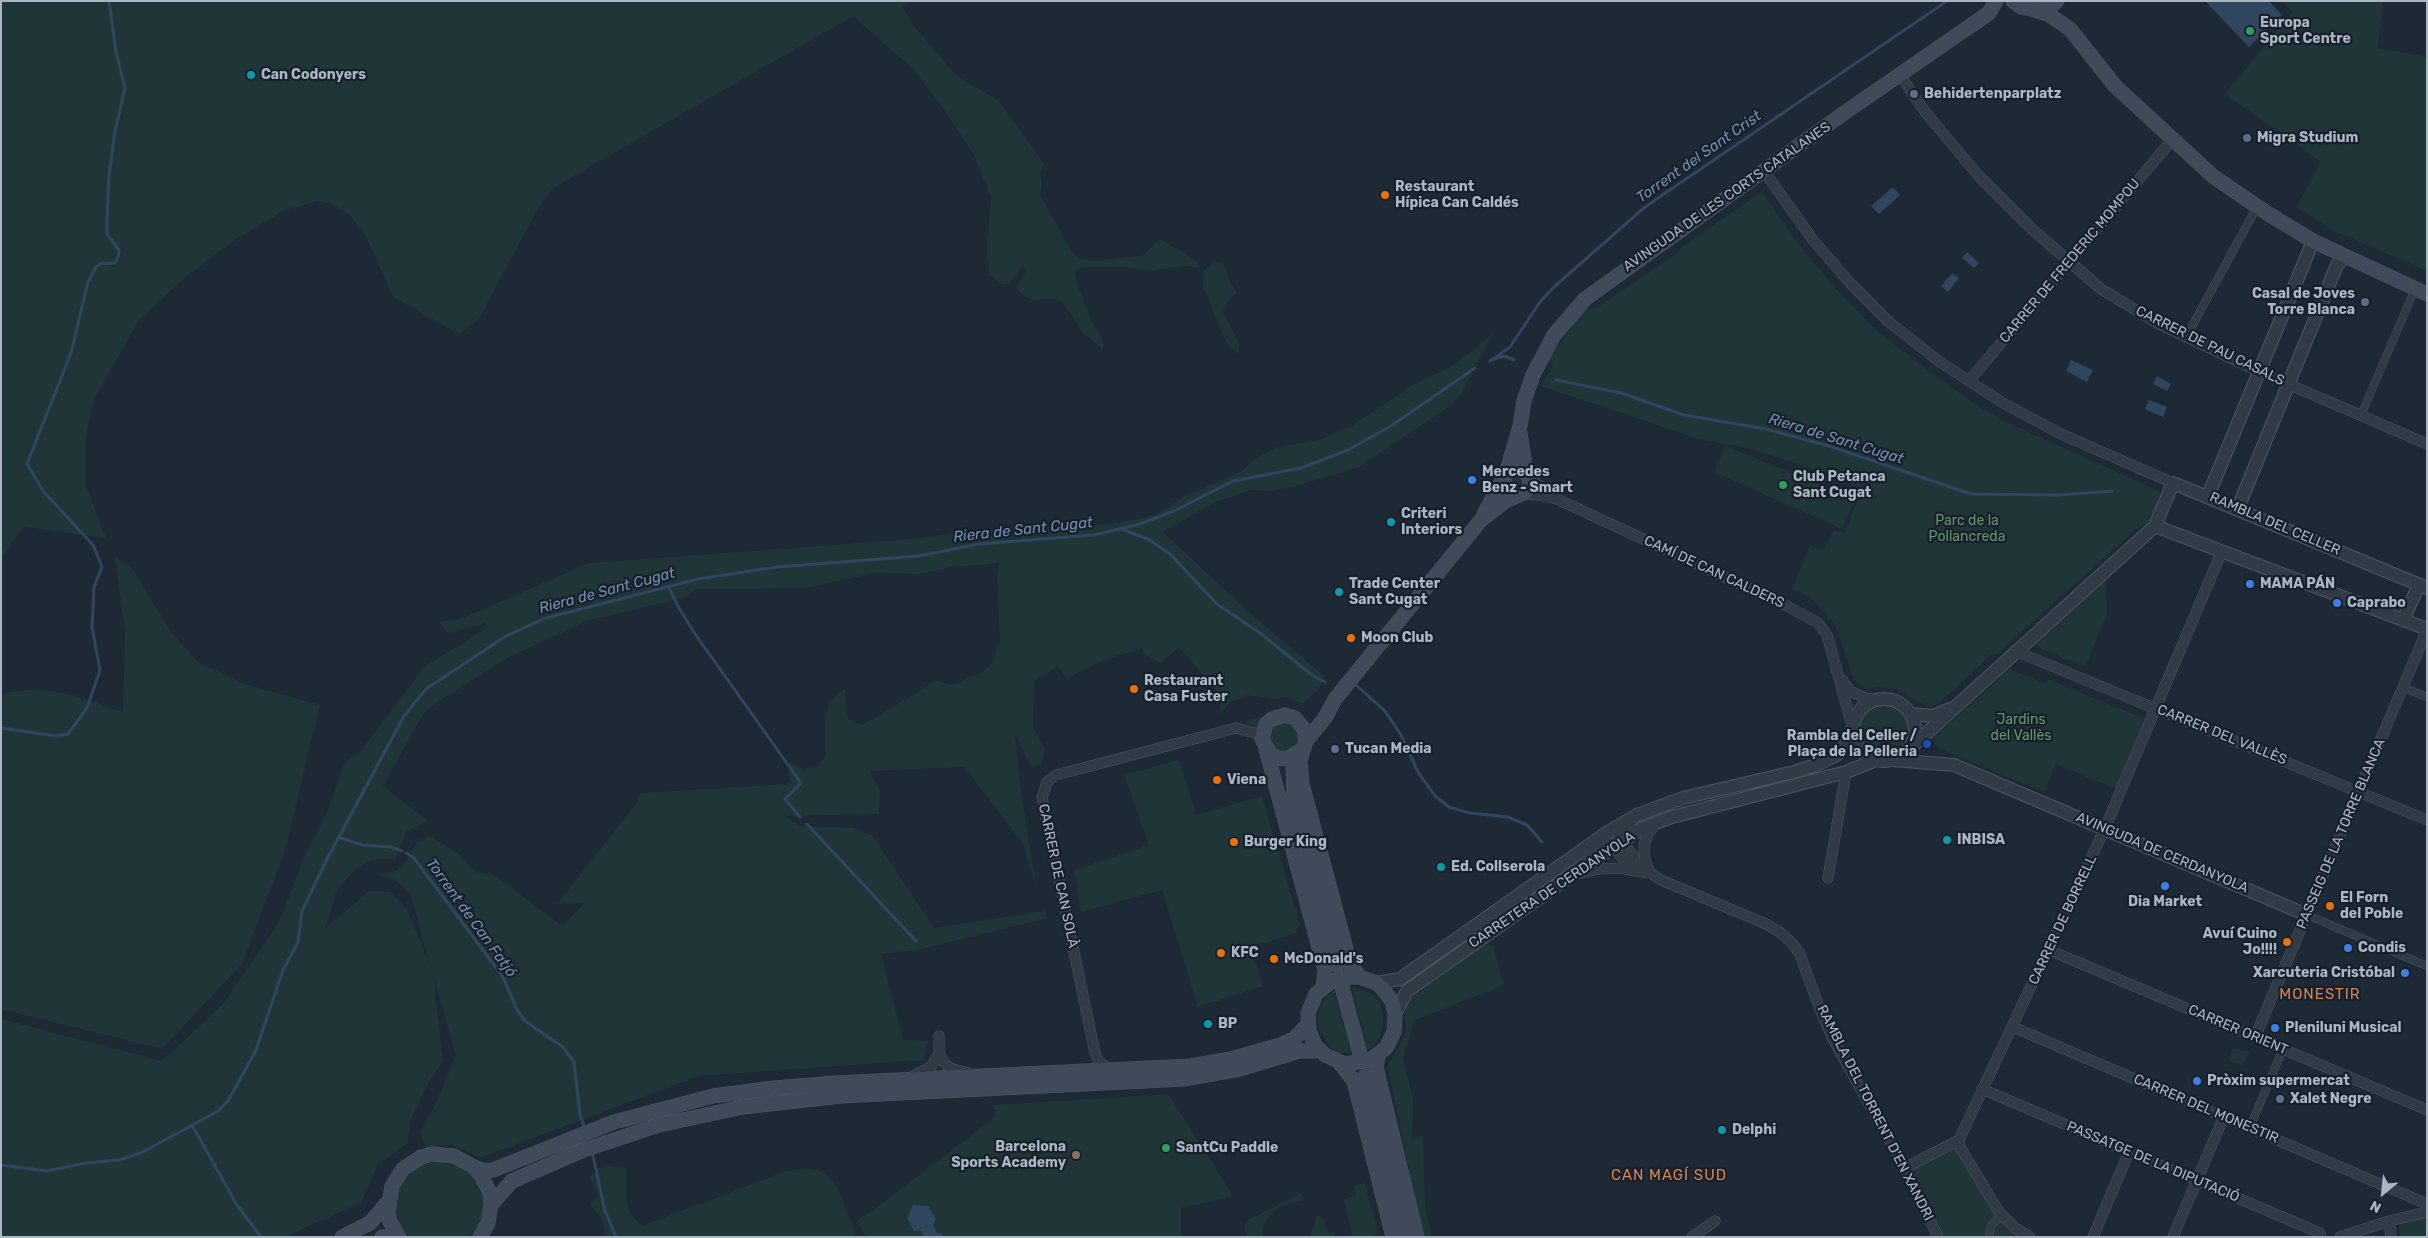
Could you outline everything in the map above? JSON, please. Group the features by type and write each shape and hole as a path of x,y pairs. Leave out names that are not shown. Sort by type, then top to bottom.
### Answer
{"main road":[{"name":"AVINGUDA DE LES CORTS CATALANES","path":"1481,520 1505,476 1520,426 1524,401 1539,363 1554,335 1577,307 1600,287 1900,75 1992,7 2023,6 2049,8 2057,1"},
{"path":"2064,1 2070,29"},
{"path":"2023,6 2048,14 2070,29 2115,86 2214,177 2313,241 2421,291"},
{"name":"AVINGUDA DE LES CORTS CATALANES","path":"1520,426 1528,475"},
{"path":"1514,469 1528,475 1529,488 1519,495 1507,491 1505,476 1514,469"},
{"name":"AVINGUDA DE LES CORTS CATALANES","path":"1295,718 1312,717 1332,702 1357,674 1481,520 1498,505 1519,495"},
{"name":"AVINGUDA DE LES CORTS CATALANES","path":"1301,749 1325,718 1332,702"},
{"path":"1323,987 1325,970 1267,748 1264,727 1272,719 1285,715 1295,718 1304,729 1300,761 1306,803 1350,964 1360,977"},
{"path":"1267,748 1282,759 1301,749"},
{"path":"1267,748 1294,803"},
{"path":"1301,749 1292,784 1294,803 1336,965"},
{"path":"1394,1237 1354,1081 1339,1062 1320,1051 1311,1038 1308,1024 1310,1007 1316,994 1323,987 1344,977 1360,977 1376,983 1388,995 1395,1014 1395,1024 1391,1039 1378,1056 1376,1066 1418,1237"},
{"path":"1342,987 1360,1054"},
{"path":"342,1237 370,1223 388,1202 396,1178 403,1169 421,1157 432,1154 454,1156 485,1171 493,1170 576,1136 633,1116 693,1100 740,1092 808,1085 1171,1068 1231,1059 1291,1041 1308,1024"},
{"path":"480,1237 488,1223 492,1205 506,1185 521,1177 600,1144 639,1131 743,1106 841,1096 1184,1079 1240,1069 1299,1051 1320,1051"},
{"path":"1339,1062 1358,1064 1378,1056"},
{"path":"1365,1076 1406,1237"},
{"path":"474,1167 486,1184 492,1205"},
{"path":"388,1202 390,1222 399,1237"},
{"path":"382,1237 387,1237"}],"street":[{"name":"CARRER DE PAU CASALS","path":"1900,75 1926,112 1978,176 2032,229 2102,289 2159,324 2186,337 2258,371 2427,444"},
{"name":"CARRER DE FREDERIC MOMPOU","path":"1968,381 2172,140"},
{"path":"1764,171 1813,240 1851,284 1888,322 1968,381 2061,434 2173,483 2155,526 1954,707 1948,716 1908,750 1892,760 1876,760 1863,753 1853,732 1860,710 1867,704 1877,700 1896,701 1911,714 1933,716 1954,707"},
{"path":"2186,337 2258,207"},
{"path":"2208,496 2313,241"},
{"path":"2238,508 2337,265 2344,257"},
{"path":"2360,415 2421,291"},
{"name":"CAMÍ DE CAN CALDERS","path":"1528,475 1556,499"},
{"name":"RAMBLA DEL CELLER","path":"2173,483 2238,508 2423,587 2403,620"},
{"name":"CAMÍ DE CAN CALDERS","path":"1519,495 1539,495 1556,499 1808,616 1818,623 1827,634 1853,732"},
{"path":"2155,526 2427,630"},
{"name":"CARRER DE BORRELL","path":"1960,1143 1982,1089 2050,950 2105,828 2222,551"},
{"name":"PASSEIG DE LA TORRE BLANCA","path":"2255,1037 2427,630"},
{"name":"CARRER DEL VALLÈS","path":"2015,652 2427,820"},
{"name":"CAMÍ DE CAN CALDERS","path":"1839,676 1850,691 1865,698 1877,700"},
{"path":"2402,687 2427,697"},
{"path":"1908,750 1915,733 1911,714"},
{"name":"CARRER DE CAN SOLÀ","path":"1110,1070 1099,1062 1095,1053 1042,798 1046,782 1056,775 1236,728 1255,733 1267,748"},
{"name":"CARRETERA DE CERDANYOLA","path":"1376,983 1400,979 1608,832 1644,812 1683,798 1816,766 1837,755 1853,732"},
{"name":"CARRETERA DE CERDANYOLA","path":"1395,1014 1406,991 1569,877 1643,828 1846,772 1876,760"},
{"name":"AVINGUDA DE CERDANYOLA","path":"1892,760 1954,765 2427,966"},
{"path":"1828,878 1846,772"},
{"path":"1562,866 1570,866 1599,846 1607,843 1617,844 1620,832 1644,812"},
{"path":"1650,874 1645,860 1644,845 1648,834 1656,823"},
{"name":"RAMBLA DEL TORRENT D'EN XANDRI","path":"1617,844 1624,845 1634,856 1634,861 1650,874"},
{"name":"RAMBLA DEL TORRENT D'EN XANDRI","path":"1569,877 1598,869 1621,868 1650,874 1766,924 1781,933 1792,943 1800,954 1820,1010 1834,1041 1904,1168 1938,1237"},
{"name":"CARRER ORIENT","path":"2050,950 2427,1110"},
{"name":"CARRER DEL MONESTIR","path":"2013,1027 2427,1204"},
{"path":"938,1036 939,1053 950,1068 977,1076"},
{"path":"2250,1127 2283,1049"},
{"path":"906,1079 931,1067 939,1053"},
{"name":"PASSATGE DE LA DIPUTACIÓ","path":"1982,1089 2320,1233 2321,1237"},
{"path":"2173,1237 2224,1116"},
{"path":"1904,1168 1960,1143 2001,1215 2015,1228 2030,1237"},
{"path":"2093,1237 2129,1152"},
{"path":"2399,1192 2408,1204 2403,1218"},
{"path":"2340,1237 2389,1221 2427,1212"},
{"path":"1988,1237 1991,1226 2001,1215"},
{"path":"1692,1237 1715,1221"},
{"path":"2389,1221 2391,1237"}],"green space":[{"path":"1,1 911,1 903,7 914,26 957,76 999,101 1044,164 1040,173 1042,184 1040,195 1073,254 1083,259 1096,261 1144,255 1159,239 1194,259 1200,268 1185,266 1146,271 1137,268 1080,267 1075,272 1077,284 1091,319 1103,341 1103,350 1082,331 1064,303 1057,299 1033,300 1024,296 1017,289 1025,272 1022,264 1017,276 1009,284 1002,284 989,275 987,249 991,197 974,155 945,111 913,69 853,16 553,188 536,212 479,319 459,334 393,297 366,236 349,214 331,204 317,201 283,211 236,239 187,276 139,320 95,398 86,436 86,486 106,538 24,527 1,557"},
{"path":"2282,1 2383,1 2378,48 2427,57 2427,271 2332,230 2296,207 2321,162 2225,94 2292,12"},
{"name":"Parc de la Pollancreda","path":"1762,192 1798,244 1838,291 1877,331 1916,361 1979,407 2004,421 2163,493 2151,521 2137,528 1997,654 1992,654 1938,704 1928,707 1897,689 1879,687 1867,689 1854,680 1834,624 1813,600 1792,589 1810,545 1823,550 1834,530 1845,533 1861,489 1808,467 1747,448 1699,439 1541,386 1553,365 1549,360 1581,312 1599,306 1675,255 1682,247"},
{"path":"1214,262 1223,263 1237,293 1229,300 1223,312 1240,344 1238,354 1226,342 1203,286 1204,270"},
{"path":"1493,332 1463,391 1453,404 1359,467 1289,488 1274,491 1251,490 1215,502 1163,532 1243,607 1324,676 1320,688 1303,703 1286,697 1275,699 1248,695 1230,702 1221,714 1218,693 1179,647 1161,663 1145,655 1142,648 1107,659 1080,671 1067,680 1058,666 1034,681 1033,727 1045,749 1042,764 1031,767 1015,734 1021,792 1036,886 1022,842 964,767 869,771 880,790 879,814 783,816 800,826 853,828 872,835 934,928 1045,911 1047,918 918,950 881,954 903,1040 928,1041 924,1060 699,1076 480,1158 453,1145 425,1147 421,1131 435,1105 456,1055 433,975 443,1061 430,1080 410,1121 408,1143 378,1164 361,1203 284,1237 1,1237 1,1019 162,1061 223,1004 278,924 307,850 326,815 345,762 361,751 425,666 489,627 485,623 449,634 439,622 463,618 589,563 902,540 990,529 1063,524 1101,525 1139,519 1159,513 1185,496 1242,471 1253,460 1275,448 1322,439 1353,425 1421,380 1447,369 1474,350","holes":["1000,563 997,575 1000,643 990,666 981,673 952,685 936,681 863,725 848,719 845,689 832,699 825,714 825,757 817,767 804,769 789,762 790,782 787,784 640,793 636,804 557,904 585,903 562,926 494,875 476,872 458,853 430,836 417,842 406,862 396,871 375,874 395,880 410,893 430,965 407,909 390,892 369,891 325,929 337,890 356,868 372,860 395,859 407,831 428,821 383,786 424,713 440,700 511,656 590,620 680,599 698,589 807,588 874,573 919,574 952,567"]},
{"name":"Club Petanca Sant Cugat","path":"1726,446 1855,499 1842,529 1714,472"},
{"path":"1513,474 1522,476 1524,484 1519,489 1512,487 1510,478"},
{"path":"115,556 132,568 171,632 198,662 245,684 320,705 285,851 242,964 162,1049 1,1009 1,693 38,689 77,696 123,712 125,634"},
{"path":"2106,580 2107,614 2085,667 2035,646"},
{"name":"Jardins del Vallès","path":"2010,669 2046,684 2048,679 2145,719 2116,789 2056,764 2044,792 1940,749 1934,743 1935,737"},
{"path":"1884,705 1894,707 1902,712 1907,720 1909,730 1907,740 1902,748 1894,753 1884,755 1874,753 1866,748 1861,740 1859,730 1861,720 1866,712 1874,707"},
{"path":"1263,718 1257,727 1244,722 1219,728 1218,726"},
{"path":"1284,722 1295,726 1299,737 1295,748 1284,752 1273,748 1269,737 1273,726"},
{"path":"1179,760 1196,815 1262,796 1300,925 1296,929 1297,933 1251,947 1263,986 1198,1007 1162,890 1081,912 1074,870 1149,845 1124,775"},
{"path":"1486,943 1493,946 1504,985 1415,1020 1403,1058 1413,1099 1412,1139 1423,1135 1425,1207 1432,1237 1423,1237 1388,1068 1389,1062 1406,1030 1405,1011 1411,998"},
{"path":"1352,987 1374,995 1380,1003 1383,1015 1383,1026 1379,1038 1374,1046 1367,1050"},
{"path":"1334,990 1351,1053 1339,1053 1331,1048 1319,1029 1317,1018 1320,1007 1326,997"},
{"path":"2232,1048 2250,1052 2243,1065 2230,1062"},
{"name":"Barcelona Sports Academy","path":"1168,1094 1232,1194 1231,1197 1181,1208 1181,1237 866,1237 857,1220 875,1209 995,1117 994,1105"},
{"path":"1959,1140 1999,1212 2030,1237 1938,1237 1905,1168"},
{"path":"438,1162 452,1164 465,1170 475,1179 481,1192 484,1205 482,1219 470,1237 409,1237 401,1227 396,1212 396,1197 402,1183 412,1172 425,1164"},
{"path":"607,1166 626,1168 626,1200 630,1214 642,1226 781,1173 801,1168 818,1170 830,1177 839,1190 857,1237 606,1237 601,1218 590,1204 598,1197 590,1177 597,1169"},
{"path":"1365,1183 1378,1234 1367,1237 1346,1237 1353,1235 1343,1199 1356,1196 1354,1186"},
{"path":"1301,1193 1302,1200 1280,1207 1268,1217 1262,1229 1262,1237 1247,1237 1244,1227 1248,1220"},
{"path":"2427,1212 2427,1237 2400,1237 2398,1219"},
{"path":"1317,1215 1323,1217 1328,1233 1334,1231 1336,1237 1310,1237"}],"water":[{"name":"Europa Sport Centre","path":"2205,1 2269,1 2282,15 2249,47"},
{"path":"1893,187 1900,195 1879,214 1871,206"},
{"path":"1967,252 1979,263 1974,268 1962,258"},
{"path":"1952,273 1959,278 1948,292 1941,286"},
{"path":"2071,360 2093,370 2087,382 2066,371"},
{"path":"2157,376 2171,384 2167,391 2153,384"},
{"path":"2149,400 2167,407 2163,417 2145,409"},
{"path":"913,1205 928,1206 936,1219 933,1225 937,1233 942,1233 943,1237 924,1237 921,1231 914,1231 907,1218"}],"waterway":[{"path":"1,728 56,736 68,734 87,708 100,670 92,627 94,587 102,567 93,545 43,491 27,464 71,353 88,282 96,267 100,264 115,263 118,257 119,250 107,234 107,220 109,176 115,131 125,88 116,52 109,1"},
{"name":"Torrent del Sant Crist","path":"1490,361 1510,347 1540,302 1555,286 1645,207 1947,1"},
{"name":"Riera de Sant Cugat","path":"1494,359 1504,356 1514,360"},
{"name":"Riera de Sant Cugat","path":"1,1165 47,1171 85,1163 119,1160 141,1153 218,1111 228,1101 256,1050 283,970 298,942 302,911 326,861 404,716 426,689 506,636 546,618 698,579 777,567 919,556 979,544 1093,535 1137,525 1174,511 1233,481 1301,468 1348,450 1391,426 1475,368"},
{"name":"Riera de Sant Cugat","path":"1556,380 1621,393 1684,415 1766,429 1829,446 1971,494 2058,495 2112,491"},
{"path":"1121,529 1148,539 1170,554 1217,604 1260,633 1312,675 1325,682"},
{"path":"669,588 695,634 801,783 785,799 800,817"},
{"path":"1356,685 1385,711 1401,735 1418,772 1435,796 1449,807 1470,813 1508,817 1527,825 1542,842"},
{"path":"807,824 916,941"},
{"name":"Torrent de Can Fatjó","path":"340,838 363,845 391,847 402,851"},
{"name":"Torrent de Can Fatjó","path":"406,853 414,858 503,977 517,1010 525,1021 563,1047 574,1062 580,1115 585,1129"},
{"path":"192,1125 237,1205 261,1237"},
{"name":"Torrent de Can Fatjó","path":"592,1151 605,1211 616,1237"}],"place":[{"name":"Europa Sport Centre","path":"2250,31"},
{"name":"Can Codonyers","path":"251,75"},
{"name":"Behidertenparplatz","path":"1914,94"},
{"name":"Migra Studium","path":"2247,138"},
{"name":"Restaurant Hípica Can Caldés","path":"1385,195"},
{"name":"Casal de Joves Torre Blanca","path":"2365,302"},
{"name":"Mercedes Benz - Smart","path":"1472,480"},
{"name":"Club Petanca Sant Cugat","path":"1783,485"},
{"name":"Criteri Interiors","path":"1391,522"},
{"name":"MAMA PÁN","path":"2250,584"},
{"name":"Trade Center Sant Cugat","path":"1339,592"},
{"name":"Caprabo","path":"2337,603"},
{"name":"Moon Club","path":"1351,638"},
{"name":"Restaurant Casa Fuster","path":"1134,689"},
{"name":"Rambla del Celler / Plaça de la Pelleria","path":"1927,744"},
{"name":"Tucan Media","path":"1335,749"},
{"name":"Viena","path":"1217,780"},
{"name":"INBISA","path":"1947,840"},
{"name":"Burger King","path":"1234,842"},
{"name":"Ed. Collserola","path":"1441,867"},
{"name":"Dia Market","path":"2165,886"},
{"name":"El Forn del Poble","path":"2330,906"},
{"name":"Avuí Cuino Jo!!!!","path":"2287,942"},
{"name":"Condis","path":"2348,948"},
{"name":"KFC","path":"1221,953"},
{"name":"McDonald's","path":"1274,959"},
{"name":"Xarcuteria Cristóbal","path":"2405,973"},
{"name":"BP","path":"1208,1024"},
{"name":"Pleniluni Musical","path":"2275,1028"},
{"name":"Pròxim supermercat","path":"2197,1081"},
{"name":"Xalet Negre","path":"2280,1099"},
{"name":"Delphi","path":"1722,1130"},
{"name":"SantCu Paddle","path":"1166,1148"},
{"name":"Barcelona Sports Academy","path":"1076,1155"}],"district":[{"name":"MONESTIR","path":"2320,995"},
{"name":"CAN MAGÍ SUD","path":"1669,1176"}]}
